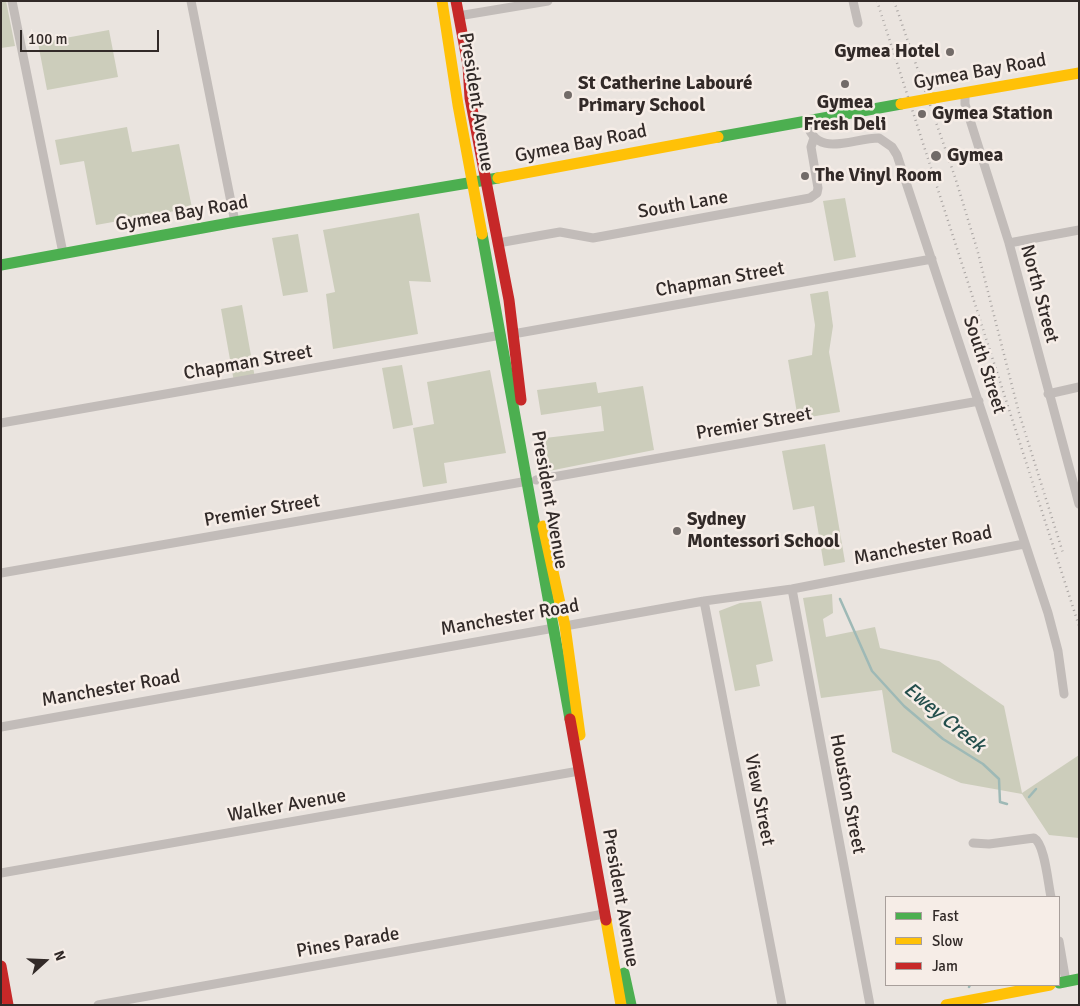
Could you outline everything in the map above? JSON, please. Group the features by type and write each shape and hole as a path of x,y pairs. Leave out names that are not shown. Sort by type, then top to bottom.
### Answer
{"main road":[{"name":"President Avenue","path":"442,1 472,183 520,389 532,481 560,627 579,771 621,1005"},
{"name":"President Avenue","path":"456,1 498,243 507,334"},
{"path":"445,18 458,16"},
{"name":"Gymea Bay Road","path":"1,264 234,222 472,183 806,120 1079,73"},
{"name":"President Avenue","path":"560,627 574,674 581,739 619,951 631,1005"},
{"path":"1,966 8,1005"},
{"path":"1062,982 1079,979"},
{"path":"946,1005 974,1002 1046,986"}],"street":[{"path":"12,1 63,253"},
{"path":"191,1 234,222"},
{"path":"458,16 548,1"},
{"path":"853,1 858,23"},
{"name":"North Street","path":"965,93 965,104 1009,243 1079,504"},
{"path":"806,120 814,138"},
{"name":"South Lane","path":"498,243 560,232 593,238 810,198 817,194 818,188 811,148 814,138"},
{"name":"South Street","path":"814,138 820,142 840,144 879,138 892,147 902,168 1048,613 1058,651 1064,694"},
{"path":"1009,243 1079,230"},
{"name":"Chapman Street","path":"1,423 932,259"},
{"path":"1048,394 1079,387"},
{"name":"Premier Street","path":"1,573 979,401"},
{"name":"Manchester Road","path":"1,727 704,601 792,589 1024,544"},
{"name":"Houston Street","path":"792,589 870,1005"},
{"name":"View Street","path":"704,601 782,1005"},
{"name":"Walker Avenue","path":"1,873 579,771"},
{"path":"973,843 989,844 1034,838 1042,848 1051,896"},
{"name":"Pines Parade","path":"98,1005 604,914"},
{"path":"1060,955 1062,982"}],"green space":[{"path":"1,1 6,1 15,46 1,48"},
{"path":"109,30 118,77 47,90 38,43"},
{"path":"127,127 132,152 179,144 192,208 96,225 84,161 60,165 55,140"},
{"path":"845,198 856,257 834,261 823,201"},
{"path":"419,213 431,282 409,281 418,334 333,349 326,294 335,292 323,230"},
{"path":"298,234 308,292 283,296 272,238"},
{"path":"828,291 833,326 829,352 840,412 798,419 788,360 812,355 815,325 810,294"},
{"path":"242,305 255,378 234,382 221,309"},
{"path":"402,365 413,425 393,429 382,368"},
{"path":"490,370 506,453 444,463 447,483 423,487 413,428 434,424 427,382"},
{"path":"596,382 598,393 643,386 654,450 549,471 545,438 604,431 601,406 541,415 537,390"},
{"path":"825,444 845,562 824,566 814,506 793,510 782,451"},
{"path":"832,594 833,613 823,619 826,637 875,627 880,648 939,661 1004,706 1022,793 1079,755 1079,838 1049,835 1022,794 961,783 892,752 882,690 821,698 803,598"},
{"path":"761,601 773,661 756,665 760,686 735,691 719,611 740,603"}],"waterway":[{"name":"Ewey Creek","path":"840,599 872,671 904,706 943,739 983,764 999,779 1000,802 1007,804"},
{"path":"1029,797 1036,789"}],"railway":[{"path":"877,1 1079,626"},
{"path":"894,1 955,177 977,249 1019,413 1063,553"}],"traffic: fast":[{"path":"718,137 901,104"},
{"path":"1,265 235,222 498,178"},
{"path":"482,234 570,719"},
{"path":"624,973 631,1005"},
{"path":"1060,983 1079,979"}],"traffic: slow":[{"path":"442,1 458,105 482,234"},
{"path":"934,98 1079,73"},
{"path":"901,104 934,98"},
{"path":"498,178 718,137"},
{"path":"543,526 565,626 580,735"},
{"path":"606,920 621,1005"},
{"path":"946,1005 1045,986"}],"traffic: jam":[{"path":"456,1 468,65 470,98 509,300 521,400"},
{"path":"570,719 606,920"},
{"path":"1,966 8,1005"}],"place":[{"name":"Gymea Hotel","path":"950,52"},
{"name":"Gymea Fresh Deli","path":"845,84"},
{"name":"St Catherine Labouré Primary School","path":"568,95"},
{"name":"Gymea Station","path":"922,114"},
{"name":"Gymea","path":"936,156"},
{"name":"The Vinyl Room","path":"805,176"},
{"name":"Sydney Montessori School","path":"677,531"}]}
